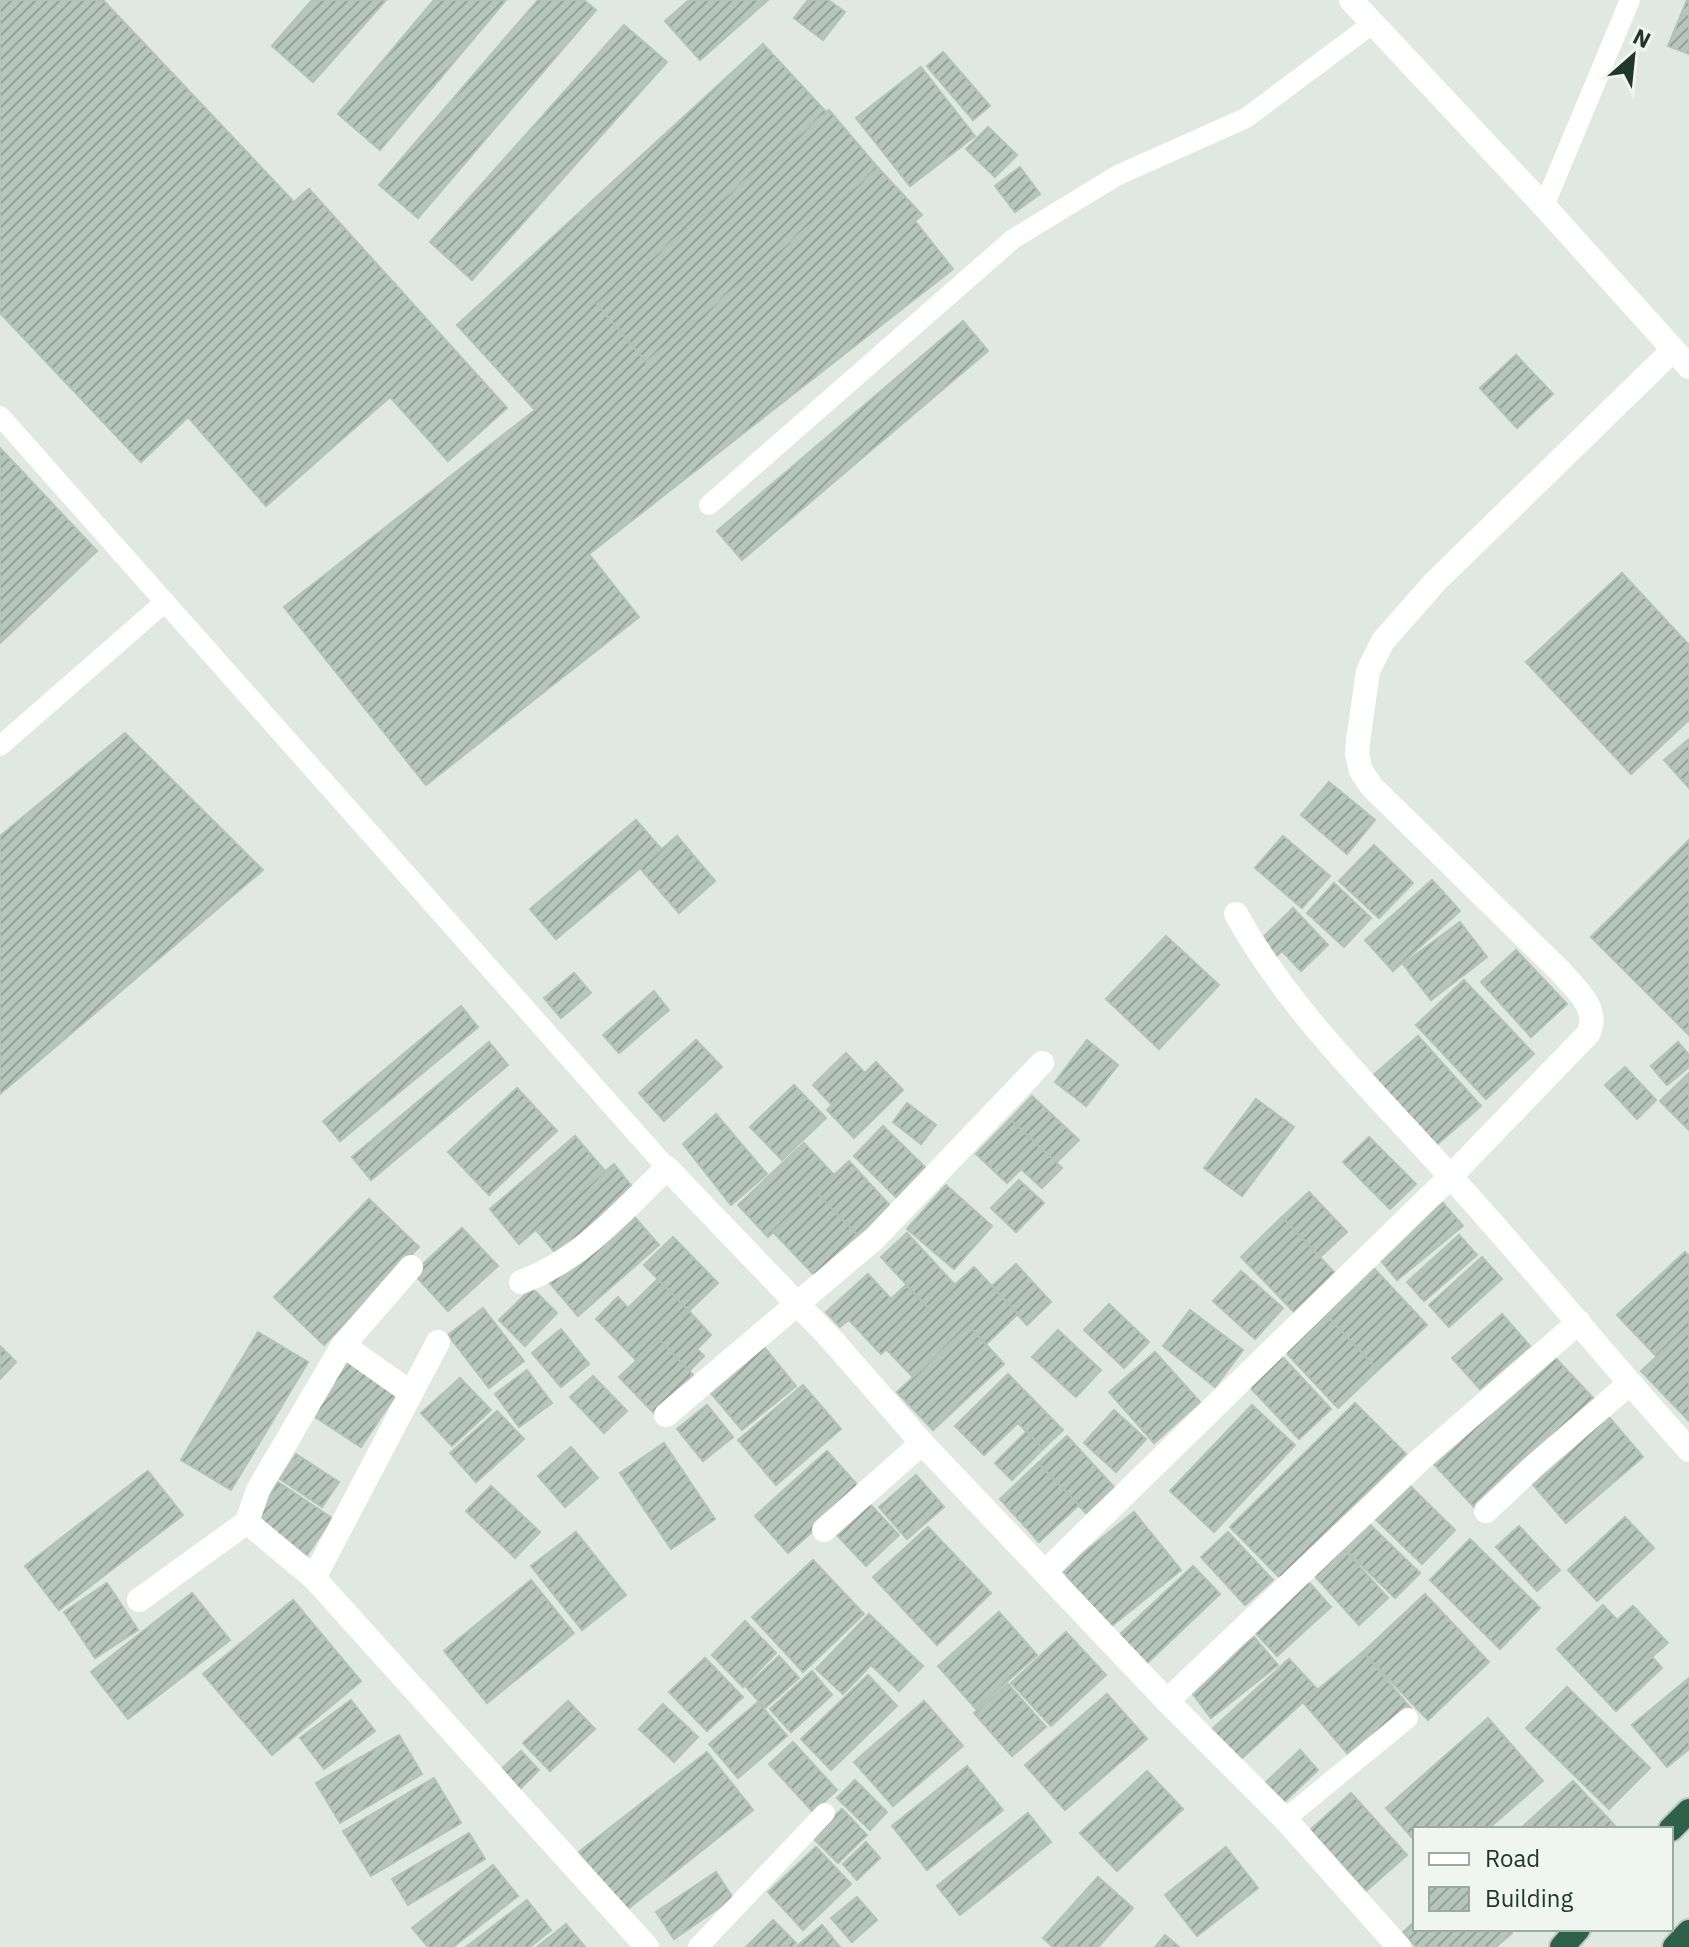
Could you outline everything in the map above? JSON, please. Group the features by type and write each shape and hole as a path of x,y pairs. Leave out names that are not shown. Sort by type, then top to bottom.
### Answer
{"highway":[{"path":"1673,1827 1689,1811"},
{"path":"1562,1947 1576,1931"},
{"path":"1675,1947 1689,1932"}],"street":[{"path":"1046,1571 1451,1176 1588,1034 1592,1022 1585,999 1560,971 1372,787 1361,771 1358,741 1368,671 1383,641 1435,582 1681,359 1544,206 1351,0"},
{"path":"1236,914 1260,957 1330,1045 1451,1176 1689,1450"},
{"path":"666,1415 875,1238 1042,1063"},
{"path":"521,1282 565,1262 667,1168 797,1303 922,1443 1167,1701 1285,1819 1399,1947"},
{"path":"139,1600 247,1522 258,1490 343,1345 411,1267"},
{"path":"1167,1701 1420,1460 1579,1322"},
{"path":"314,1578 438,1342"},
{"path":"343,1345 411,1393"},
{"path":"1486,1511 1630,1383"},
{"path":"824,1530 922,1443"},
{"path":"247,1522 314,1578 647,1947"}],"lane":[{"path":"1544,206 1630,0"},
{"path":"709,505 1013,239 1118,175 1246,118 1372,24"},
{"path":"0,416 667,1168"},
{"path":"0,746 165,602"},
{"path":"1285,1819 1408,1718"},
{"path":"698,1947 825,1813"}],"building":[{"path":"0,0 103,0 294,202 309,189 507,408 448,461 390,397 266,506 188,417 141,462 0,313"},
{"path":"312,0 386,0 313,82 272,46"},
{"path":"434,0 506,0 380,150 338,114"},
{"path":"538,0 584,0 596,10 418,218 379,185"},
{"path":"689,0 768,0 700,60 665,21"},
{"path":"808,0 828,0 845,12 823,40 794,18"},
{"path":"1689,0 1689,54 1668,46"},
{"path":"624,25 667,62 472,280 430,242"},
{"path":"763,44 922,215 915,221 953,269 589,554 639,617 426,785 284,607 535,410 457,325"},
{"path":"943,52 990,106 973,120 927,66"},
{"path":"921,67 975,136 910,186 856,118"},
{"path":"829,110 878,168 646,362 597,304"},
{"path":"988,127 1017,155 995,177 966,149"},
{"path":"1020,167 1040,194 1015,212 995,186"},
{"path":"963,321 988,351 742,560 717,531"},
{"path":"1516,355 1553,394 1517,428 1480,388"},
{"path":"0,448 97,551 0,643"},
{"path":"1622,573 1689,645 1689,720 1631,774 1526,662"},
{"path":"125,733 263,870 0,1094 0,836"},
{"path":"1689,739 1689,788 1664,760"},
{"path":"1329,782 1375,820 1347,854 1301,815"},
{"path":"636,820 662,850 556,939 530,909"},
{"path":"677,836 715,881 679,913 640,868"},
{"path":"1283,836 1330,876 1302,908 1255,868"},
{"path":"1689,840 1689,1035 1591,937"},
{"path":"1374,845 1413,883 1379,918 1339,881"},
{"path":"1432,880 1460,911 1393,971 1365,940"},
{"path":"1334,883 1371,918 1344,947 1307,913"},
{"path":"1293,908 1328,945 1301,971 1282,951 1270,962 1254,946"},
{"path":"1460,922 1487,957 1431,1000 1403,964"},
{"path":"1166,936 1219,985 1159,1049 1106,999"},
{"path":"1516,950 1567,1004 1531,1037 1481,982"},
{"path":"574,973 591,993 561,1018 544,998"},
{"path":"1464,980 1534,1054 1486,1099 1416,1025"},
{"path":"654,991 669,1010 619,1053 603,1035"},
{"path":"461,1006 478,1027 340,1141 323,1121"},
{"path":"1418,1036 1481,1106 1433,1148 1370,1078"},
{"path":"696,1040 722,1067 664,1121 639,1093"},
{"path":"1087,1040 1118,1065 1086,1106 1055,1082"},
{"path":"489,1042 508,1065 371,1180 352,1157"},
{"path":"1678,1042 1689,1055 1689,1067 1667,1085 1651,1066"},
{"path":"846,1053 865,1073 832,1105 813,1085"},
{"path":"876,1062 903,1090 854,1138 827,1110"},
{"path":"1625,1067 1656,1100 1637,1119 1605,1085"},
{"path":"1689,1073 1689,1130 1660,1101"},
{"path":"794,1085 826,1118 782,1160 750,1127"},
{"path":"517,1088 557,1131 489,1195 448,1152"},
{"path":"1032,1096 1079,1140 1056,1163 1010,1119"},
{"path":"1256,1099 1294,1127 1242,1196 1204,1168"},
{"path":"907,1103 936,1125 921,1144 893,1122"},
{"path":"716,1114 767,1174 731,1205 683,1144"},
{"path":"1010,1119 1062,1168 1042,1188 1021,1169 1007,1183 976,1154"},
{"path":"883,1126 927,1169 898,1199 854,1156"},
{"path":"575,1136 605,1171 519,1244 490,1209"},
{"path":"1369,1137 1416,1184 1390,1209 1343,1162"},
{"path":"804,1143 834,1175 768,1237 738,1205"},
{"path":"849,1161 895,1211 863,1241 816,1192"},
{"path":"614,1164 637,1193 560,1258 536,1230"},
{"path":"1019,1180 1044,1203 1016,1232 991,1208"},
{"path":"946,1185 992,1226 954,1269 907,1229"},
{"path":"816,1192 863,1241 820,1281 773,1232"},
{"path":"1309,1192 1347,1232 1320,1257 1282,1217"},
{"path":"369,1199 419,1247 324,1345 274,1297"},
{"path":"1443,1203 1463,1226 1397,1280 1377,1256"},
{"path":"630,1212 659,1245 578,1316 549,1282"},
{"path":"1282,1217 1335,1273 1294,1312 1241,1257"},
{"path":"462,1228 498,1266 448,1311 413,1273"},
{"path":"907,1233 955,1285 929,1309 881,1257"},
{"path":"1459,1235 1477,1255 1424,1301 1407,1282"},
{"path":"673,1237 718,1283 689,1311 644,1265"},
{"path":"1685,1252 1689,1256 1689,1326 1657,1357 1617,1315"},
{"path":"1482,1257 1502,1279 1449,1327 1429,1305"},
{"path":"1368,1262 1427,1325 1378,1370 1319,1307"},
{"path":"1016,1264 1051,1302 1027,1325 992,1286"},
{"path":"974,1267 1018,1314 986,1344 969,1326 913,1377 886,1349"},
{"path":"1241,1271 1283,1308 1255,1339 1213,1301"},
{"path":"868,1274 891,1299 906,1285 929,1309 881,1354 849,1320 840,1327 826,1312"},
{"path":"658,1279 689,1311 637,1361 596,1319 618,1297 628,1308"},
{"path":"532,1288 557,1313 525,1346 499,1320"},
{"path":"1109,1304 1149,1342 1124,1368 1084,1330"},
{"path":"1319,1307 1378,1370 1338,1408 1279,1345"},
{"path":"483,1308 524,1361 489,1388 448,1335"},
{"path":"1190,1310 1243,1350 1215,1387 1163,1346"},
{"path":"689,1311 711,1335 697,1349 704,1356 689,1371 659,1339"},
{"path":"1502,1314 1530,1346 1480,1389 1452,1358"},
{"path":"969,1326 1004,1364 933,1430 897,1392"},
{"path":"1689,1326 1689,1421 1641,1371"},
{"path":"561,1329 589,1364 561,1387 532,1353"},
{"path":"1058,1330 1101,1370 1076,1397 1032,1357"},
{"path":"258,1332 308,1362 231,1490 181,1460"},
{"path":"659,1339 694,1376 654,1413 619,1377"},
{"path":"0,1346 16,1362 0,1379"},
{"path":"764,1347 796,1386 742,1430 710,1392"},
{"path":"1276,1350 1331,1409 1299,1439 1243,1380"},
{"path":"1548,1350 1595,1400 1476,1509 1429,1459"},
{"path":"1155,1352 1200,1402 1154,1443 1109,1392"},
{"path":"344,1354 399,1390 361,1447 306,1411"},
{"path":"527,1370 552,1403 519,1427 495,1394"},
{"path":"1008,1374 1063,1430 1043,1449 1018,1423 984,1455 955,1426"},
{"path":"593,1376 627,1411 604,1433 570,1397"},
{"path":"460,1378 491,1410 452,1446 421,1413"},
{"path":"803,1385 841,1429 776,1485 738,1440"},
{"path":"1355,1403 1406,1454 1281,1579 1230,1527"},
{"path":"707,1405 733,1437 703,1461 677,1429"},
{"path":"1252,1405 1295,1445 1214,1532 1170,1491"},
{"path":"1114,1410 1146,1439 1116,1472 1084,1443"},
{"path":"497,1411 524,1439 476,1482 450,1453"},
{"path":"1607,1415 1643,1457 1566,1523 1530,1481"},
{"path":"1027,1431 1043,1449 1012,1480 995,1463"},
{"path":"1067,1436 1114,1487 1086,1513 1038,1463"},
{"path":"664,1443 715,1519 671,1549 620,1473"},
{"path":"571,1447 598,1478 565,1507 538,1476"},
{"path":"827,1451 861,1489 788,1553 755,1516"},
{"path":"296,1454 339,1482 322,1507 280,1479"},
{"path":"1038,1463 1079,1505 1039,1542 1000,1499"},
{"path":"148,1471 183,1515 59,1610 25,1566"},
{"path":"916,1475 944,1507 907,1539 879,1507"},
{"path":"1404,1480 1455,1530 1422,1564 1370,1514"},
{"path":"278,1482 332,1518 307,1555 254,1519"},
{"path":"491,1486 540,1532 515,1558 466,1511"},
{"path":"867,1501 899,1535 866,1566 834,1532"},
{"path":"1134,1512 1181,1570 1109,1628 1062,1570"},
{"path":"1625,1517 1654,1548 1597,1601 1568,1570"},
{"path":"1363,1518 1420,1573 1395,1598 1339,1543"},
{"path":"1519,1526 1560,1570 1537,1591 1496,1547"},
{"path":"928,1527 991,1593 937,1645 873,1577"},
{"path":"576,1532 626,1595 582,1630 531,1566"},
{"path":"1228,1532 1273,1580 1245,1605 1201,1557"},
{"path":"1470,1539 1540,1608 1500,1649 1430,1580"},
{"path":"1342,1547 1388,1598 1359,1625 1313,1574"},
{"path":"813,1560 864,1614 803,1672 752,1617"},
{"path":"1193,1566 1220,1594 1143,1667 1116,1638"},
{"path":"1306,1579 1331,1607 1277,1656 1251,1628"},
{"path":"531,1580 574,1633 487,1703 444,1651"},
{"path":"107,1583 138,1630 95,1658 64,1612"},
{"path":"192,1593 230,1640 128,1719 91,1672"},
{"path":"1425,1594 1489,1662 1428,1720 1363,1652"},
{"path":"293,1600 361,1681 272,1755 203,1674"},
{"path":"1603,1605 1617,1620 1633,1606 1668,1643 1652,1657 1662,1668 1616,1711 1557,1649"},
{"path":"999,1612 1037,1655 976,1709 938,1666"},
{"path":"869,1614 923,1666 899,1691 871,1665 843,1694 816,1669"},
{"path":"745,1621 776,1653 743,1687 712,1655"},
{"path":"1066,1632 1106,1675 1051,1726 1011,1683"},
{"path":"1254,1637 1278,1665 1211,1718 1189,1689"},
{"path":"1363,1652 1413,1711 1354,1761 1303,1702"},
{"path":"779,1656 799,1678 765,1708 746,1687"},
{"path":"705,1658 743,1697 707,1731 669,1692"},
{"path":"1289,1659 1317,1689 1239,1761 1211,1730"},
{"path":"812,1671 832,1695 791,1732 770,1709"},
{"path":"868,1675 897,1706 831,1770 801,1739"},
{"path":"1689,1678 1689,1749 1667,1767 1632,1725"},
{"path":"1008,1684 1046,1727 1012,1756 974,1713"},
{"path":"1567,1687 1650,1768 1609,1809 1526,1728"},
{"path":"1107,1694 1147,1739 1065,1810 1025,1765"},
{"path":"351,1700 375,1731 324,1769 300,1738"},
{"path":"568,1701 595,1729 550,1771 523,1743"},
{"path":"924,1701 963,1746 893,1806 854,1762"},
{"path":"758,1702 787,1736 738,1778 709,1744"},
{"path":"663,1704 698,1737 674,1762 639,1729"},
{"path":"1488,1718 1543,1781 1490,1827 1413,1827 1413,1839 1386,1808"},
{"path":"399,1735 422,1774 340,1823 316,1783"},
{"path":"793,1742 837,1790 813,1812 769,1764"},
{"path":"1300,1750 1318,1770 1284,1802 1265,1783"},
{"path":"521,1751 539,1770 518,1791 499,1771"},
{"path":"707,1752 753,1810 625,1911 579,1852"},
{"path":"967,1766 1003,1810 927,1870 892,1826"},
{"path":"1147,1771 1183,1809 1117,1871 1080,1833"},
{"path":"434,1778 461,1823 371,1876 343,1831"},
{"path":"855,1780 887,1812 870,1830 837,1798"},
{"path":"1573,1781 1616,1827 1522,1827"},
{"path":"1351,1793 1407,1855 1366,1891 1310,1830"},
{"path":"842,1809 867,1835 838,1863 812,1837"},
{"path":"1028,1813 1051,1842 960,1915 937,1886"},
{"path":"469,1833 485,1859 408,1905 392,1879"},
{"path":"866,1842 880,1858 857,1880 843,1864"},
{"path":"816,1847 851,1884 803,1930 768,1892"},
{"path":"1226,1847 1258,1888 1197,1936 1165,1895"},
{"path":"493,1865 518,1896 453,1947 428,1947 412,1928"},
{"path":"716,1872 733,1898 674,1939 656,1912"},
{"path":"1098,1877 1133,1908 1098,1947 1053,1947 1043,1938"},
{"path":"857,1897 877,1920 852,1942 831,1918"},
{"path":"527,1900 551,1930 530,1947 466,1947"},
{"path":"773,1920 796,1943 792,1947 746,1947"},
{"path":"1413,1923 1413,1931 1512,1933 1496,1947 1416,1947 1403,1932"},
{"path":"566,1924 585,1947 537,1947"},
{"path":"822,1925 840,1947 796,1947"},
{"path":"1165,1935 1179,1947 1155,1947"}]}
